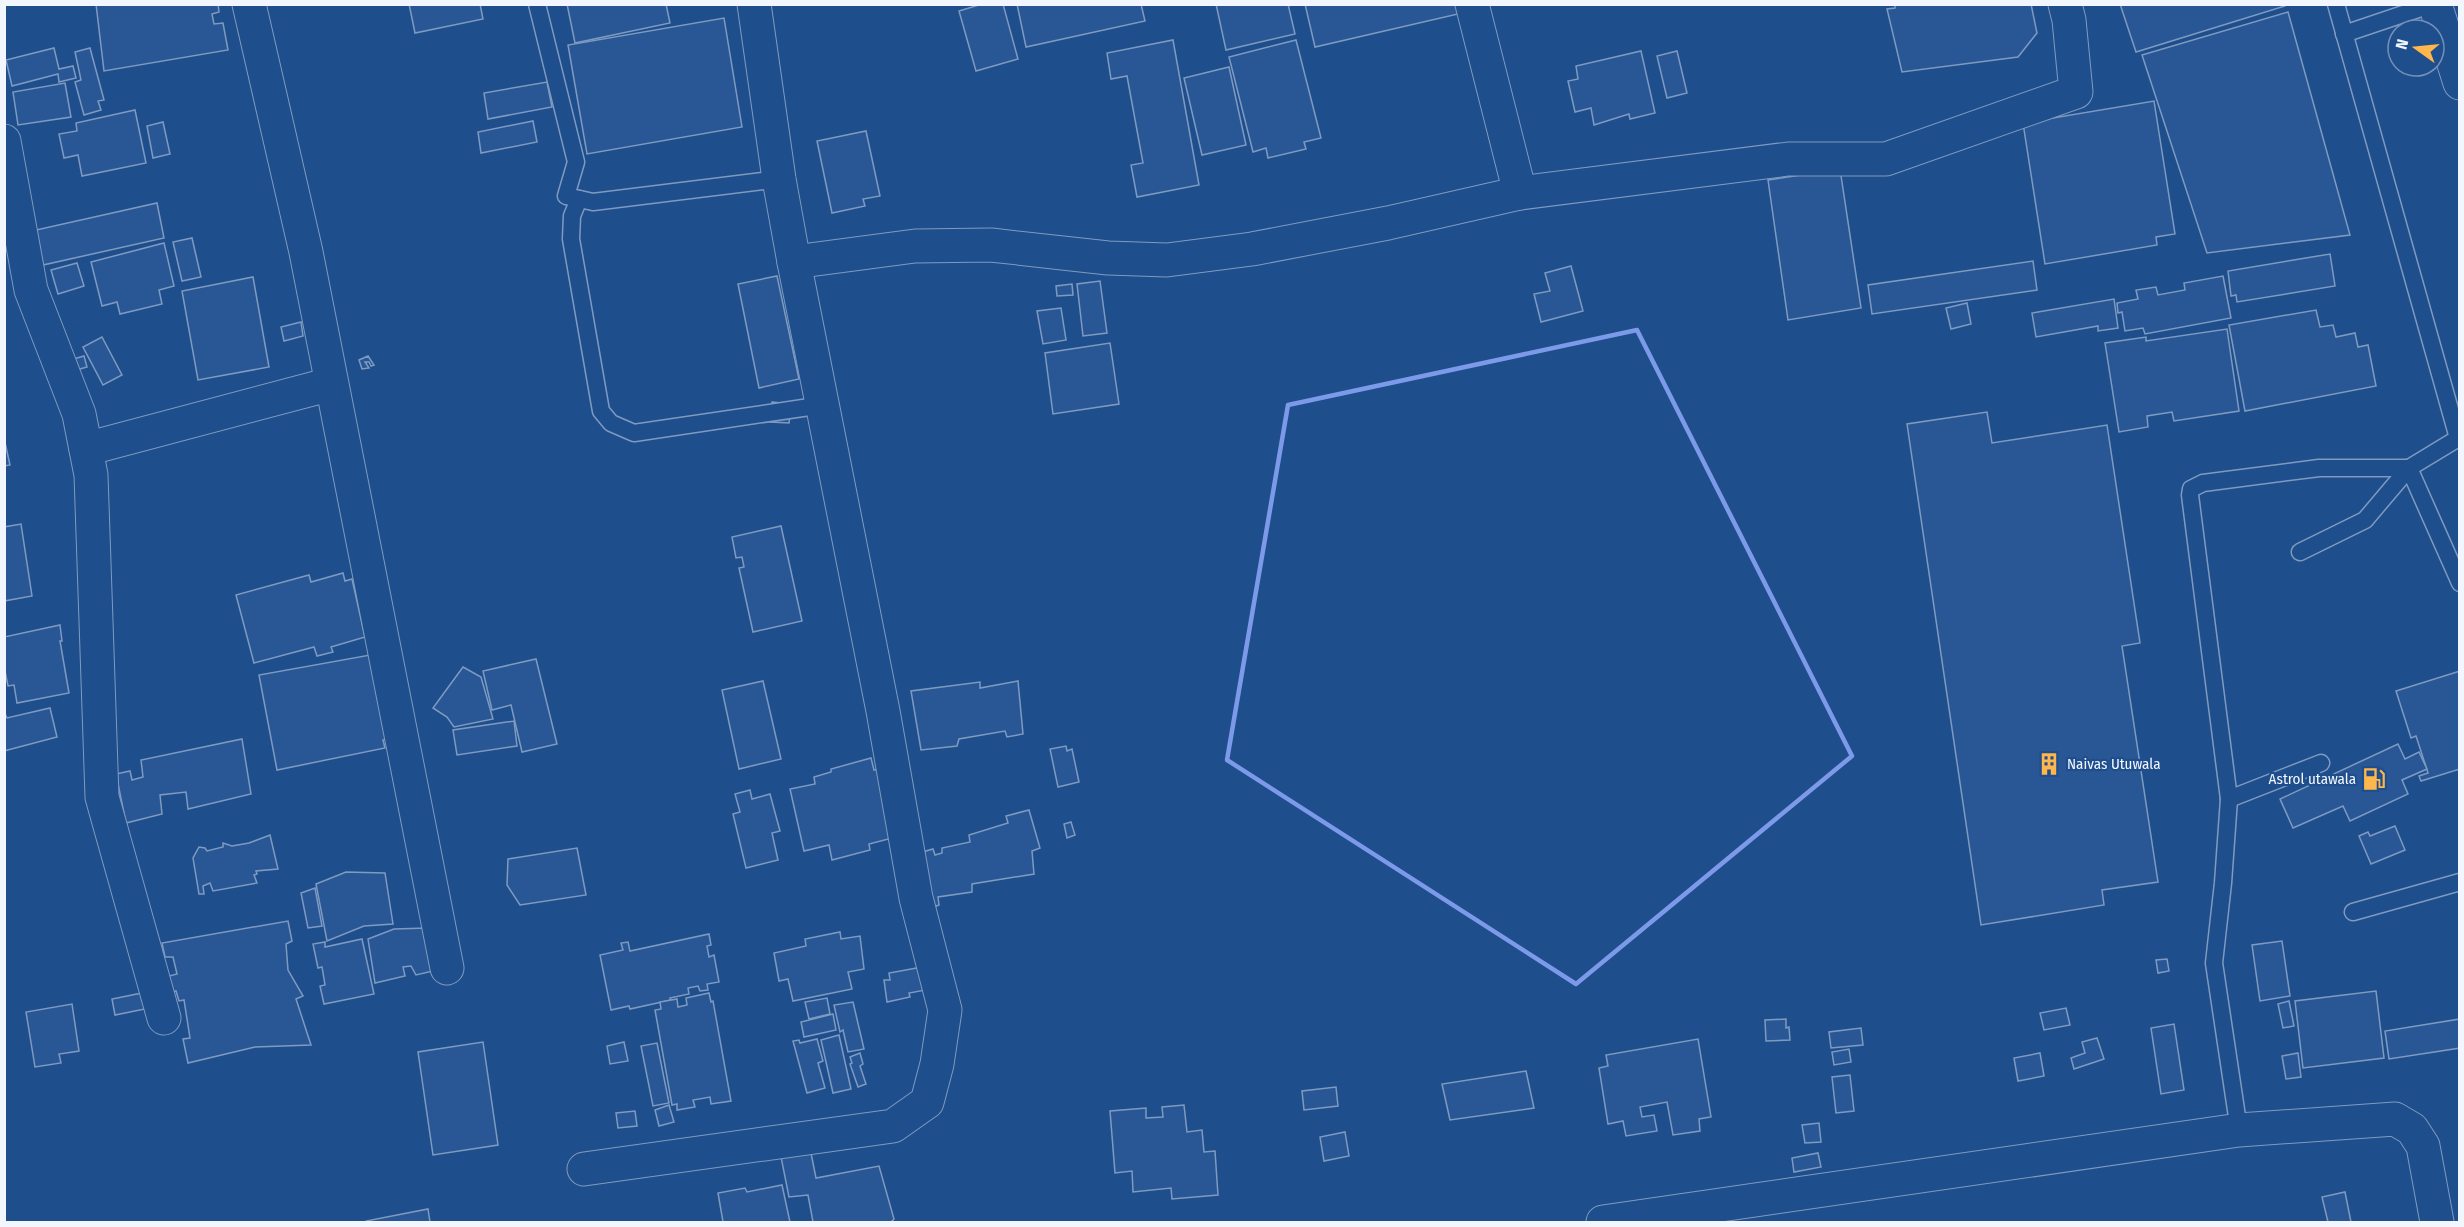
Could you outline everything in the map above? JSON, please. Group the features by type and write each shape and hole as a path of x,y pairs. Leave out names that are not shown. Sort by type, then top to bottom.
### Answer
{"street":[{"path":"249,4 306,252 447,968"},
{"path":"584,1168 893,1126 927,1102 937,1064 945,1010 916,898 883,711 794,262 779,179 754,4"},
{"path":"1472,4 1520,193"},
{"path":"794,262 915,246 992,245 1108,258 1167,260 1252,249 1388,223 1520,193 1788,159 1886,159 2076,92 2069,20 2065,4"},
{"path":"2434,4 2460,83"},
{"path":"4,141 31,290 79,414 91,475 102,797 164,1018"},
{"path":"86,449 331,384"},
{"path":"1603,1222 2239,1130 2395,1119 2412,1129 2423,1146 2437,1222"}],"lane":[{"path":"537,4 576,162 566,196 593,202 779,179"},
{"path":"2300,552 2365,520 2409,468 2459,437 2336,4"},
{"path":"2344,34 2434,4"},
{"path":"579,199 572,216 571,239 602,411 611,423 634,433 823,405"},
{"path":"2239,1130 2214,963 2229,800 2190,495 2192,489 2203,483 2319,468 2409,468"},
{"path":"2409,468 2460,583"},
{"path":"2229,800 2321,763"},
{"path":"2353,912 2460,882"}],"highlighted area":[{"path":"1637,330 1852,756 1576,984 1227,760 1288,405"}],"building":[{"path":"96,4 218,4 219,12 212,14 214,24 223,23 228,50 104,71"},
{"path":"409,4 480,4 483,19 415,33"},
{"path":"567,4 666,4 670,23 575,43"},
{"path":"982,4 1003,4 1018,59 976,71 959,11"},
{"path":"1017,4 1141,4 1145,21 1026,47"},
{"path":"1216,4 1288,4 1295,34 1226,50"},
{"path":"1305,4 1456,4 1458,14 1315,47"},
{"path":"1895,4 2031,4 2037,33 2018,57 1902,72 1887,9 1895,8"},
{"path":"2120,4 2285,4 2285,6 2136,52"},
{"path":"2288,12 2350,235 2207,253 2142,55"},
{"path":"724,18 742,127 587,154 568,45"},
{"path":"1173,40 1199,185 1137,197 1131,165 1143,163 1127,76 1111,79 1107,53"},
{"path":"1296,40 1321,138 1304,142 1306,149 1268,158 1266,148 1253,152 1229,57"},
{"path":"54,48 59,69 73,66 76,78 59,82 58,74 12,86 6,60"},
{"path":"90,48 104,100 98,101 101,110 84,115 75,82 81,80 75,52"},
{"path":"1641,51 1655,113 1630,119 1629,114 1594,125 1591,108 1575,112 1568,81 1578,79 1576,66"},
{"path":"1677,51 1687,93 1667,98 1657,56"},
{"path":"1229,67 1246,145 1202,155 1184,78"},
{"path":"547,82 552,107 488,119 484,93"},
{"path":"65,83 71,117 18,125 13,92"},
{"path":"2154,101 2175,234 2156,237 2157,245 2045,264 2023,123"},
{"path":"135,110 146,163 82,176 78,155 64,158 59,134 77,131 76,123"},
{"path":"533,121 537,142 481,153 478,132"},
{"path":"163,122 170,154 153,158 147,126"},
{"path":"866,131 880,196 863,199 865,206 832,213 817,141"},
{"path":"1840,169 1861,308 1788,320 1768,180"},
{"path":"157,203 164,238 43,265 36,230"},
{"path":"192,238 201,277 182,281 173,242"},
{"path":"164,243 174,286 159,290 162,304 120,314 117,302 102,306 91,262"},
{"path":"2330,254 2335,286 2237,302 2236,295 2231,296 2228,271"},
{"path":"2033,261 2037,290 1872,314 1868,285"},
{"path":"77,263 84,286 58,294 51,270"},
{"path":"1571,266 1583,311 1541,322 1534,294 1550,291 1545,273"},
{"path":"777,276 799,379 759,388 738,284"},
{"path":"2223,276 2231,318 2145,334 2143,328 2125,331 2122,312 2118,313 2117,303 2138,299 2136,290 2156,287 2158,295 2185,290 2184,283"},
{"path":"253,277 269,367 198,380 182,291"},
{"path":"1100,281 1107,333 1083,336 1077,284"},
{"path":"1072,284 1073,295 1057,296 1056,286"},
{"path":"2114,299 2118,328 2098,331 2098,326 2036,337 2032,313"},
{"path":"1967,303 1971,324 1951,329 1946,308"},
{"path":"1061,308 1066,340 1043,344 1037,311"},
{"path":"2316,310 2320,327 2333,325 2336,337 2355,333 2358,347 2368,345 2376,386 2245,411 2229,325"},
{"path":"301,322 303,336 284,341 281,327"},
{"path":"2227,329 2239,411 2174,421 2172,412 2147,416 2148,427 2119,432 2105,343 2146,337 2146,341"},
{"path":"102,337 122,375 103,385 83,347"},
{"path":"1110,343 1119,404 1053,414 1045,353"},
{"path":"84,356 87,367 73,371 70,360"},
{"path":"368,356 374,365 371,366 369,362 365,362 369,368 362,369 359,360"},
{"path":"772,402 791,404 789,423 770,422"},
{"name":"Naivas Utuwala","path":"1987,412 1992,443 2107,425 2140,643 2122,646 2158,882 2102,890 2104,905 1981,925 1907,424"},
{"path":"4,438 10,465 4,466"},
{"path":"21,524 32,596 4,601 4,527"},
{"path":"781,526 802,621 753,632 739,568 744,567 742,557 736,558 732,537"},
{"path":"343,573 345,581 352,579 365,637 331,647 333,652 317,656 314,647 254,663 236,595 309,575 311,582"},
{"path":"60,625 62,641 60,641 69,693 17,703 14,685 8,686 4,666 4,637"},
{"path":"370,655 387,739 383,740 385,748 277,770 259,675"},
{"path":"536,659 557,744 522,752 511,705 492,710 483,671"},
{"path":"463,667 481,677 493,719 454,727 447,717 433,708"},
{"path":"2460,671 2460,769 2421,781 2419,776 2428,773 2416,736 2411,738 2396,691"},
{"path":"763,681 781,759 739,769 722,690"},
{"path":"1018,681 1023,734 1007,737 1005,731 959,739 957,746 921,750 911,691 980,682 980,688"},
{"path":"50,708 57,737 4,751 4,711 7,718"},
{"path":"514,721 517,746 457,755 453,730"},
{"path":"242,739 251,794 188,809 186,792 160,795 162,814 126,823 116,774 130,771 132,780 143,777 141,760"},
{"path":"2398,744 2405,759 2419,752 2427,769 2402,780 2408,794 2350,821 2343,806 2293,828 2280,799"},
{"path":"1066,746 1067,751 1072,749 1079,782 1058,787 1050,749"},
{"path":"871,758 874,770 884,768 900,836 869,844 870,850 832,860 829,845 804,851 790,789 815,784 814,777 831,772 831,769"},
{"path":"750,790 752,799 770,794 780,831 772,833 778,860 746,868 733,814 740,812 735,794"},
{"path":"1029,810 1040,848 1032,851 1034,874 972,884 972,892 938,897 939,905 926,910 921,856 926,851 933,849 935,855 942,853 942,848 970,842 969,835 1008,823 1006,816"},
{"path":"1071,822 1075,835 1067,838 1064,824"},
{"path":"2395,826 2405,850 2371,864 2359,836 2368,832 2370,836"},
{"path":"270,835 278,869 256,871 257,874 254,875 257,883 213,891 210,883 203,886 204,894 199,894 193,858 199,847 207,851 223,847 223,843 232,846 249,843"},
{"path":"577,848 586,895 520,905 507,885 508,859"},
{"path":"346,872 385,873 393,924 364,926 327,941 316,884"},
{"path":"315,888 322,926 308,928 301,893"},
{"path":"288,921 292,941 286,944 288,970 303,996 296,999 311,1045 255,1047 188,1063 183,1039 190,1038 184,1000 179,1001 176,991 165,994 169,976 177,974 173,957 165,957 162,943"},
{"path":"427,928 433,971 416,975 411,966 403,967 405,976 375,983 368,939 394,929"},
{"path":"840,932 841,939 860,936 864,969 848,972 852,989 793,1001 788,979 779,981 774,953 806,946 805,939"},
{"path":"709,934 711,945 707,946 709,957 714,955 719,982 707,984 708,990 700,991 698,986 688,988 689,994 670,998 671,1000 630,1009 629,1006 611,1010 600,955 623,950 621,943 628,942 630,951"},
{"path":"362,939 374,994 324,1004 320,986 325,985 322,967 318,968 313,944 325,942 325,947"},
{"path":"2282,941 2290,996 2260,1001 2252,945"},
{"path":"2167,959 2169,971 2158,973 2156,960"},
{"path":"928,966 931,989 909,993 910,997 887,1002 884,980 890,980 889,973"},
{"path":"2376,991 2384,1058 2303,1068 2295,1001"},
{"path":"142,993 145,1009 115,1015 112,999"},
{"path":"709,993 711,1002 713,1001 731,1101 711,1104 710,1097 693,1100 695,1107 677,1110 677,1104 672,1105 655,1010 661,1009 660,1002 677,999 678,1007 687,1005 686,998"},
{"path":"827,998 830,1014 809,1019 805,1002"},
{"path":"2289,1001 2294,1026 2283,1028 2278,1004"},
{"path":"853,1002 864,1049 848,1052 843,1030 840,1032 834,1005"},
{"path":"72,1004 79,1051 59,1054 61,1063 35,1067 26,1012"},
{"path":"2066,1008 2070,1025 2044,1030 2040,1013"},
{"path":"833,1014 836,1030 804,1037 801,1022"},
{"path":"1786,1019 1790,1040 1766,1041 1765,1020"},
{"path":"2460,1019 2460,1048 2389,1059 2385,1031"},
{"path":"2174,1024 2184,1090 2161,1094 2151,1028"},
{"path":"1861,1028 1863,1045 1831,1048 1829,1032"},
{"path":"839,1035 851,1089 833,1093 821,1040"},
{"path":"2097,1038 2104,1059 2074,1069 2071,1058 2085,1053 2082,1042"},
{"path":"817,1039 823,1061 818,1063 825,1088 807,1093 793,1041 799,1040 800,1043"},
{"path":"1698,1039 1711,1117 1699,1119 1700,1131 1673,1135 1667,1102 1640,1107 1642,1117 1654,1115 1657,1131 1626,1136 1623,1121 1608,1124 1599,1068 1608,1066 1606,1055"},
{"path":"483,1042 498,1145 433,1155 418,1052"},
{"path":"624,1042 628,1061 610,1064 607,1046"},
{"path":"657,1043 669,1103 653,1106 641,1046"},
{"path":"1849,1049 1851,1062 1834,1065 1832,1052"},
{"path":"860,1053 863,1064 860,1066 866,1084 858,1087 850,1064 852,1063 850,1057"},
{"path":"2040,1053 2044,1076 2018,1081 2014,1058"},
{"path":"2298,1053 2301,1077 2286,1079 2282,1056"},
{"path":"1526,1071 1534,1108 1450,1120 1442,1084"},
{"path":"1850,1075 1854,1111 1836,1113 1832,1077"},
{"path":"1336,1087 1338,1106 1304,1110 1302,1091"},
{"path":"669,1105 674,1122 659,1126 655,1110"},
{"path":"1184,1105 1187,1132 1202,1130 1204,1152 1215,1151 1218,1195 1172,1199 1171,1188 1133,1192 1132,1171 1115,1173 1110,1111 1146,1108 1146,1118 1163,1117 1162,1107"},
{"path":"635,1111 637,1126 618,1128 616,1113"},
{"path":"1819,1123 1821,1142 1805,1143 1802,1125"},
{"path":"1345,1132 1349,1156 1324,1161 1320,1137"},
{"path":"811,1153 816,1178 879,1166 894,1219 891,1222 813,1222 808,1195 789,1197 781,1157"},
{"path":"1818,1153 1821,1167 1794,1172 1792,1158"},
{"path":"782,1185 790,1222 723,1222 718,1193 745,1188 747,1192"},
{"path":"2345,1192 2351,1222 2328,1222 2322,1197"},
{"path":"428,1209 430,1222 366,1222 366,1221"}],"place":[{"name":"Naivas Utuwala","path":"2049,764"},
{"name":"Astrol utawala","path":"2374,779"}]}
